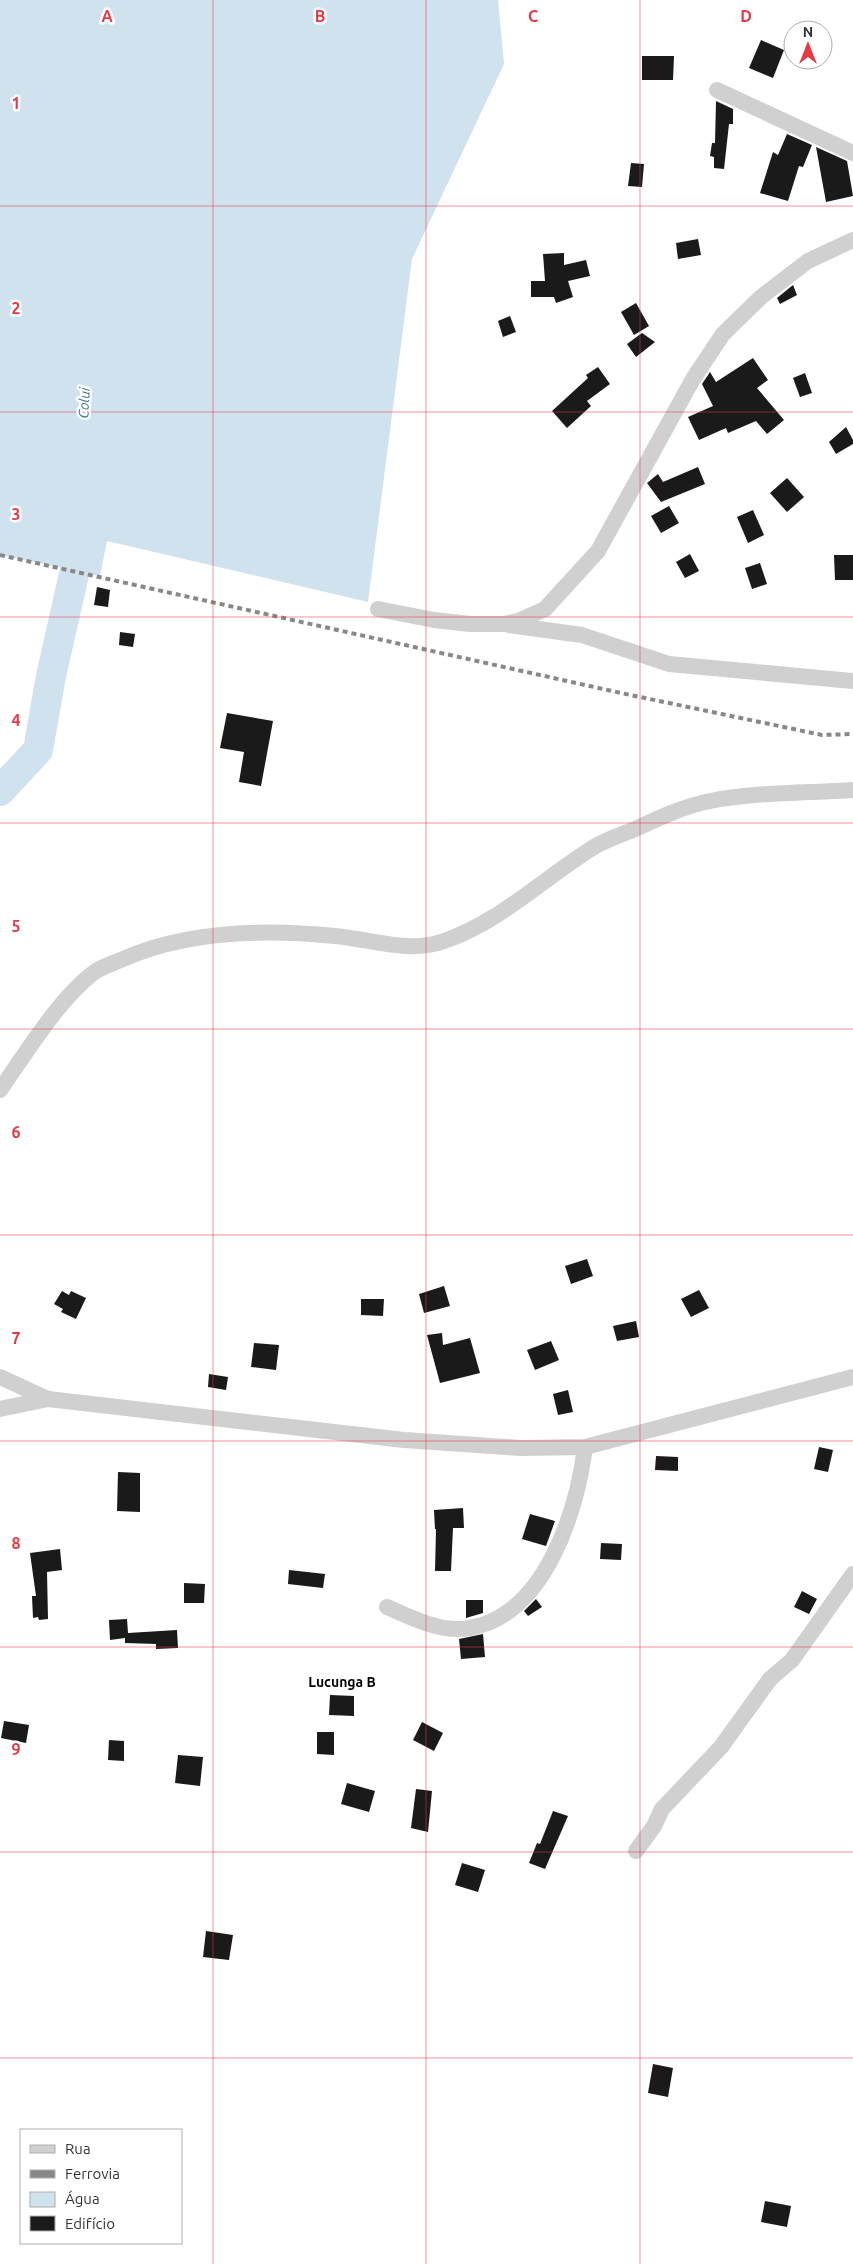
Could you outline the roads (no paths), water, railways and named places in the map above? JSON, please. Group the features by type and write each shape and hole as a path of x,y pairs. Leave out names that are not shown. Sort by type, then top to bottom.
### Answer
{"street":[{"path":"717,90 853,153"},
{"path":"504,624 545,609 598,551 693,379 723,334 761,297 808,261 853,240"},
{"path":"378,608 434,620 470,624 504,624 582,635 669,664 853,681"},
{"path":"0,1090 73,992 98,970 135,954 176,942 225,934 282,931 338,936 393,945 424,946 468,932 505,909 596,846 658,819 708,801 853,790"},
{"path":"0,1377 48,1399 404,1440 522,1448 585,1446 853,1377"},
{"path":"0,1409 48,1399"},
{"path":"387,1606 412,1618 455,1629 486,1624 514,1606 536,1583 557,1551 578,1488 585,1446"},
{"path":"636,1851 654,1826 662,1809 721,1747 770,1679 792,1660 853,1574"}],"water":[{"path":"0,0 498,0 504,64 412,259 368,602 107,541 100,576 0,555"}],"waterway":[{"name":"Colui","path":"0,791 38,750 51,676 75,570 77,531"}],"railway":[{"path":"0,555 621,693 822,735 853,734"}],"district":[{"name":"Lucunga B","path":"342,1682"}]}
